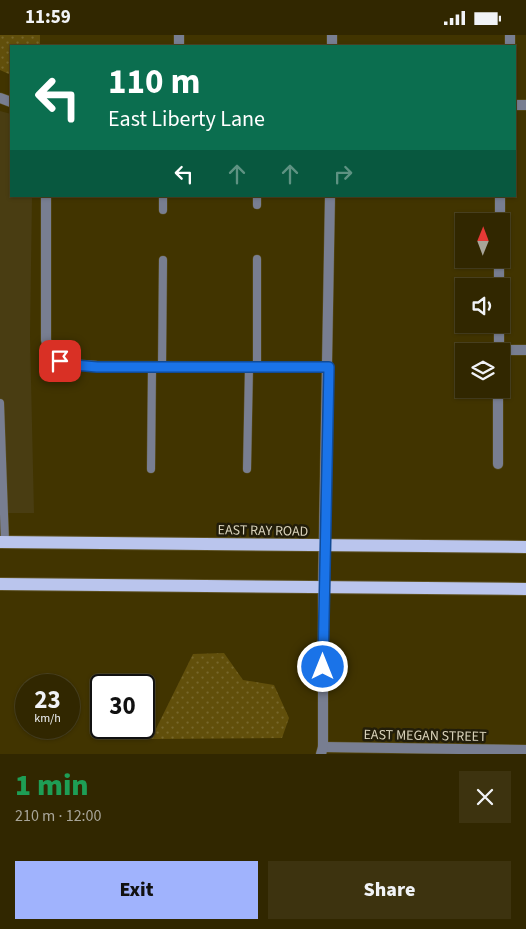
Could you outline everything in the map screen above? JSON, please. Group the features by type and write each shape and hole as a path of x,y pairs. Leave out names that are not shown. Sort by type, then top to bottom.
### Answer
{"main road":[{"name":"EAST RAY ROAD","path":"2,542 526,547"},
{"path":"0,585 526,589"}],"street":[{"path":"46,197 45,335 52,354 65,363 75,365 157,367 329,367"},
{"path":"322,751 330,197"},
{"path":"500,197 500,213"},
{"path":"510,351 526,350"},
{"path":"498,398 498,465"},
{"name":"EAST MEGAN STREET","path":"322,751 526,750"}],"lane":[{"path":"163,210 164,197"},
{"path":"257,197 257,205"},
{"path":"247,469 253,367 256,259"},
{"path":"152,469 163,261"},
{"path":"0,403 2,542"}],"shaded area":[{"path":"0,35 40,35 40,45 10,45 10,75 0,70"},
{"path":"0,111 10,114 10,197 32,197 30,336 34,513 0,513"},
{"path":"224,653 243,680 274,685 289,718 282,738 155,739 155,731 193,654"}],"route":[{"path":"60,361 75,365 97,367 329,367 323,588 323,667"}]}
